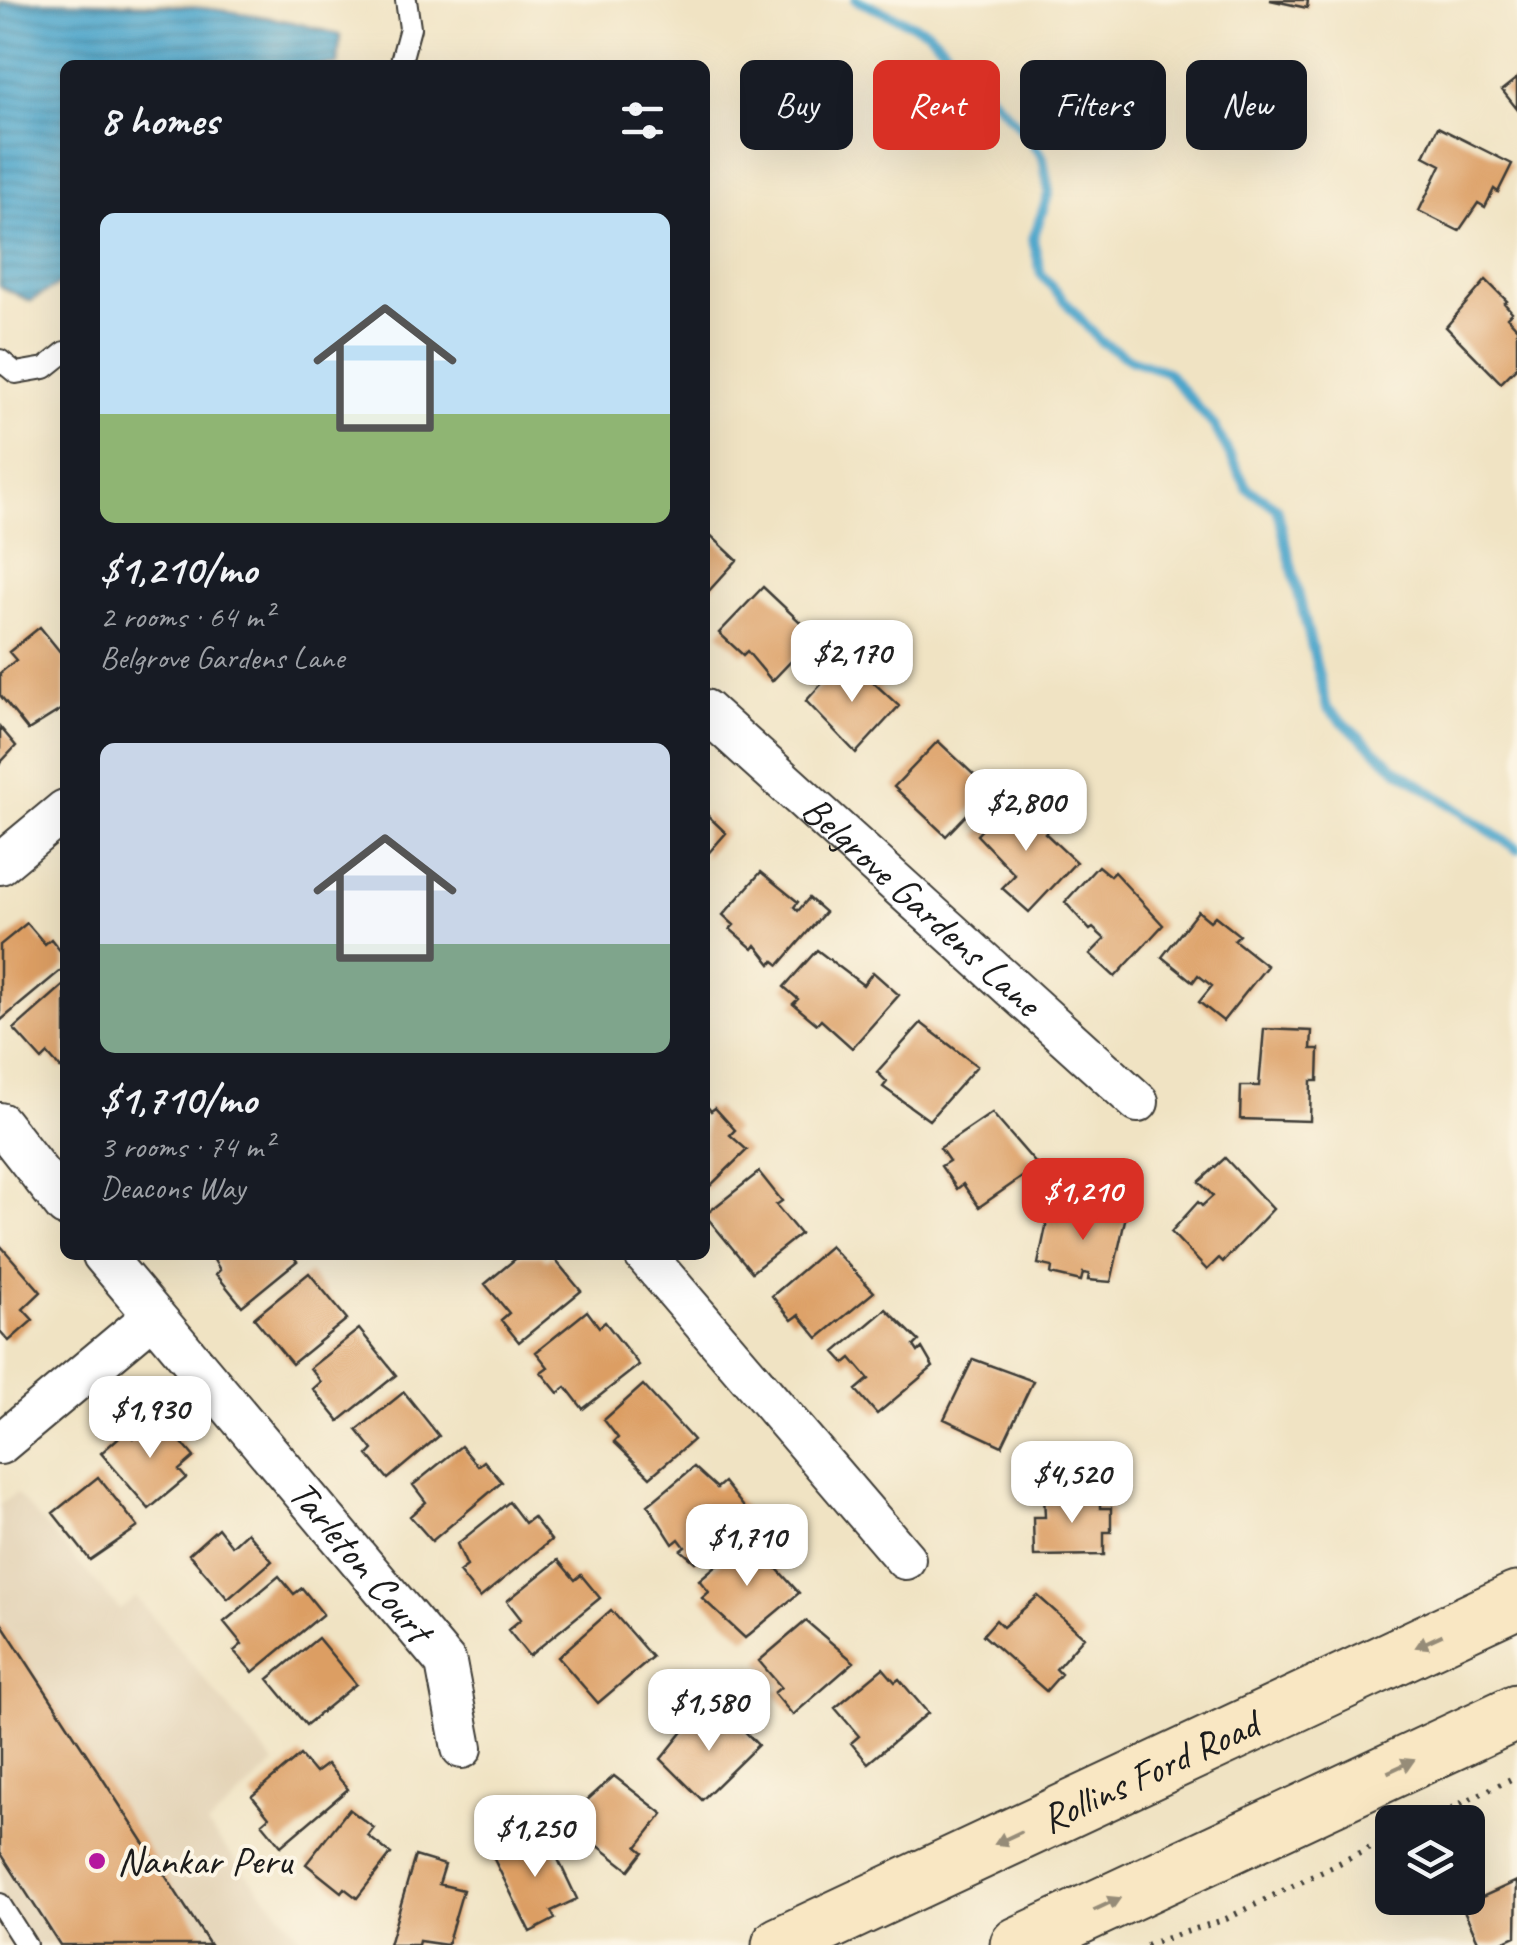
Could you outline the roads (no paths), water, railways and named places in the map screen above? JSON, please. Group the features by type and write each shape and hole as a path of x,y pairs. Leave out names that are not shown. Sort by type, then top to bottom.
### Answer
{"main road":[{"name":"Rollins Ford Road","path":"780,1945 1517,1600"},
{"path":"1018,1945 1517,1712"}],"street":[{"name":"Belgrove Gardens Lane","path":"710,715 1138,1102"},
{"path":"0,864 60,814"},
{"path":"0,1123 60,1200"},
{"name":"Tarleton Court","path":"107,1260 446,1663 462,1748"},
{"path":"649,1260 906,1559"},
{"path":"0,1444 152,1317"}],"lane":[{"path":"401,60 410,28 406,0"},
{"path":"0,360 16,373 45,368 60,356"},
{"path":"0,1904 26,1945"}],"water":[{"path":"0,2 128,3 215,9 340,35 338,60 60,60 60,284 30,301 0,286"}],"waterway":[{"path":"856,0 928,31 1020,127 1043,157 1049,192 1033,239 1041,274 1100,341 1132,360 1167,372 1215,427 1247,488 1277,508 1327,708 1395,768 1517,849"}],"place":[{"name":"Nankar Peru","path":"97,1861"}]}
